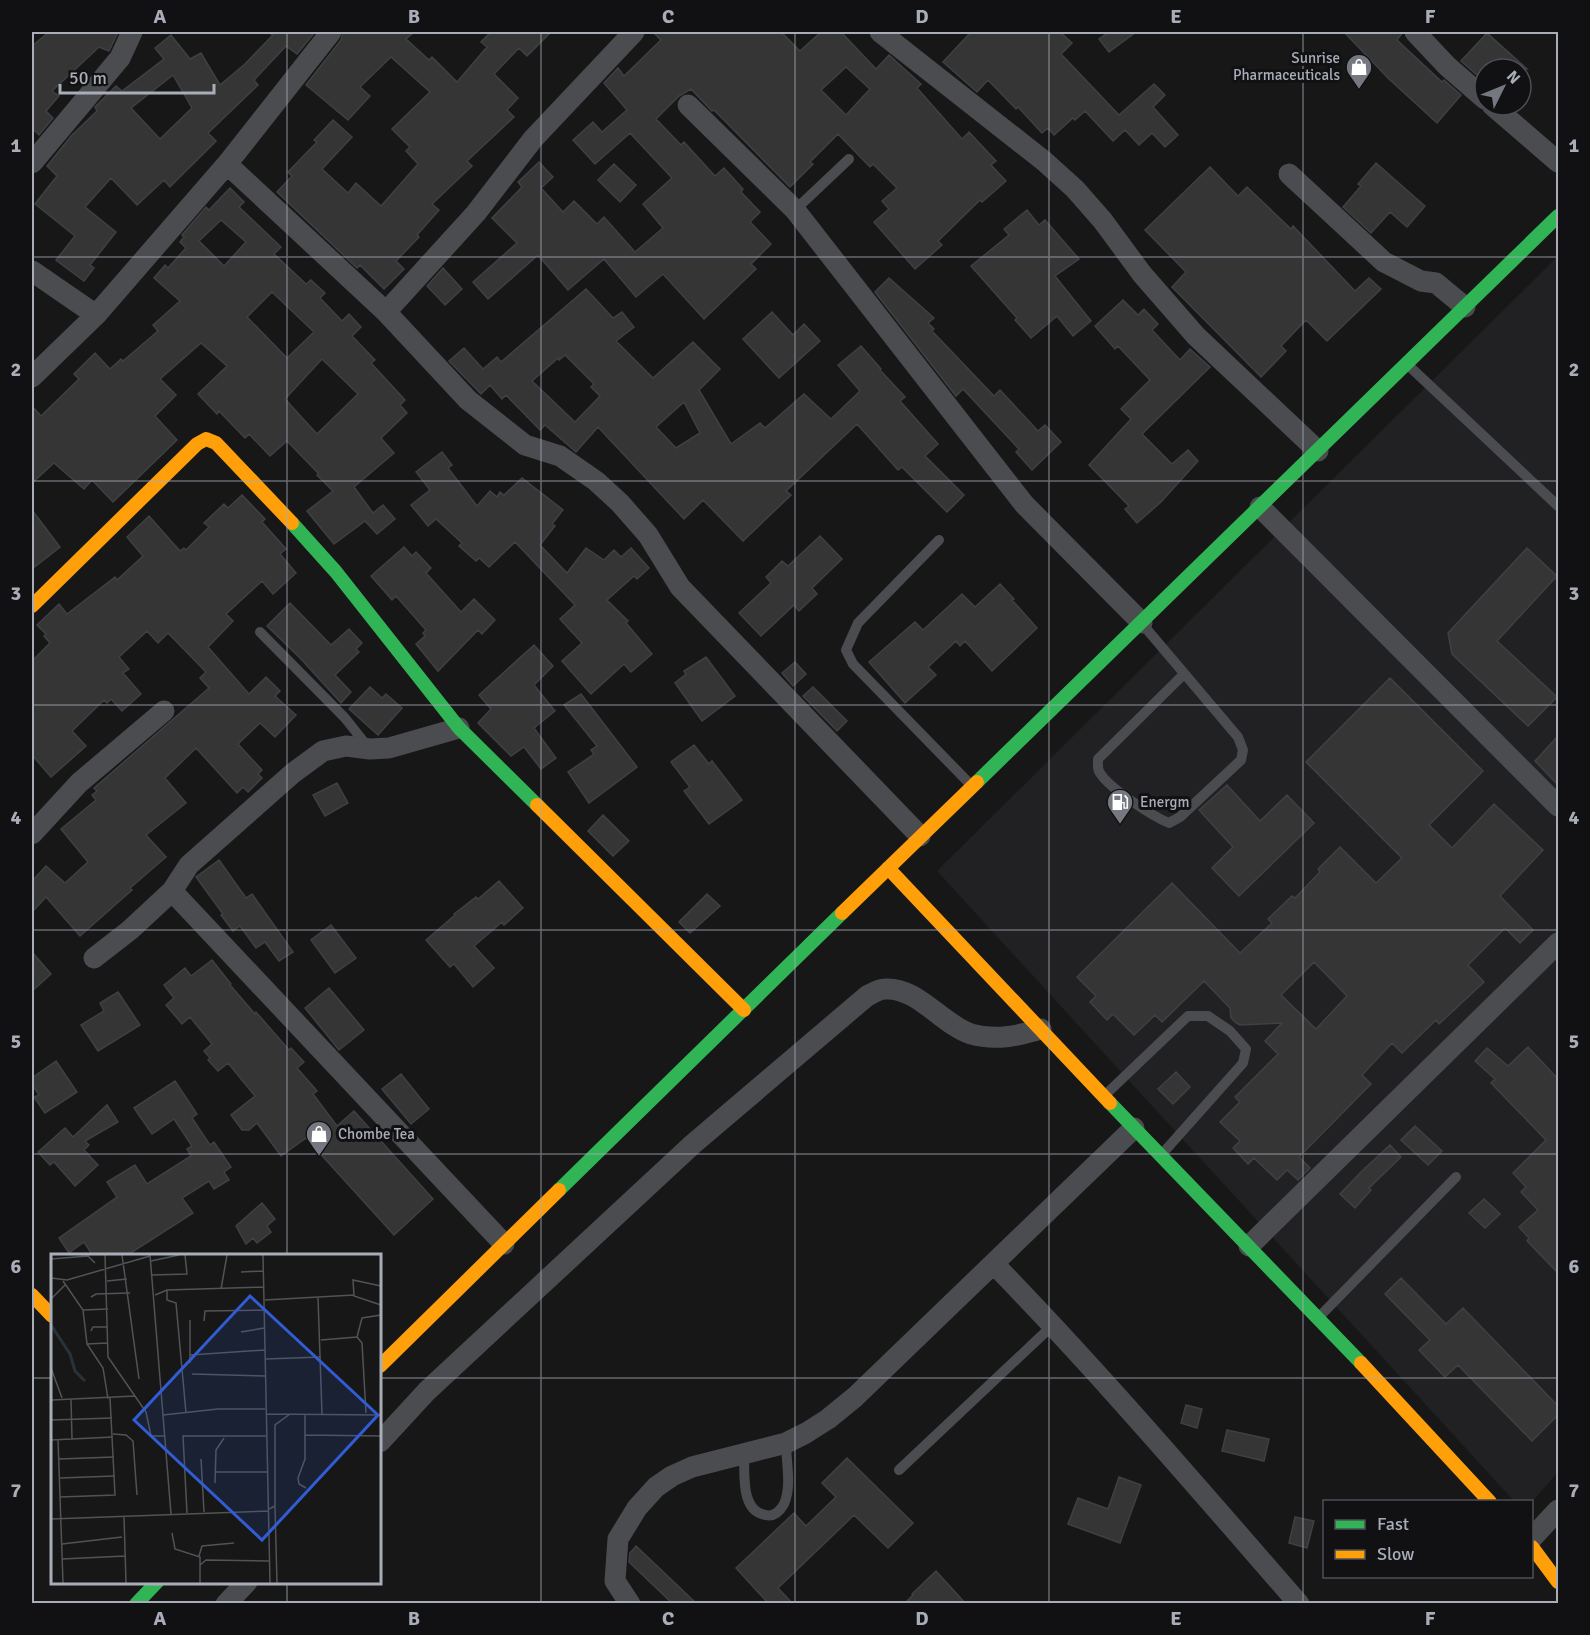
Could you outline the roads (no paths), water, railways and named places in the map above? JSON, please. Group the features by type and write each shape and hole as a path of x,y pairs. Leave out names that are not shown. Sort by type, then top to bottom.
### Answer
{"main road":[{"path":"381,1365 920,836 1142,623 1558,216"},
{"path":"32,606 197,444 206,439 216,443 336,572 459,728 744,1010"},
{"path":"888,868 1134,1128 1319,1317 1488,1500"},
{"path":"32,1295 51,1315"},
{"path":"1533,1548 1558,1582"},
{"path":"136,1604 155,1584"}],"street":[{"path":"32,163 120,58 132,32"},
{"path":"32,377 96,315 227,164 331,32"},
{"path":"386,312 476,213 533,140 634,32"},
{"path":"880,32 1044,161 1074,189 1103,221 1142,274 1196,336 1318,451"},
{"path":"1415,32 1447,66 1473,89"},
{"path":"688,105 795,210 1024,504 1142,623"},
{"path":"1506,117 1558,162"},
{"path":"227,164 386,312 468,400 525,445 560,456 620,503 648,535 680,587 920,836"},
{"path":"1288,174 1384,262 1421,281 1436,283 1465,307"},
{"path":"32,271 96,315"},
{"path":"1260,507 1558,806"},
{"path":"32,834 79,783 164,711"},
{"path":"94,958 130,930 172,891 189,864 293,773 323,751 346,746 370,750 389,747 459,728"},
{"path":"172,891 504,1244"},
{"path":"1249,1246 1558,943"},
{"path":"381,1441 427,1390 693,1144 867,996 883,989 897,990 912,996 956,1027 972,1034 1016,1037 1041,1029"},
{"path":"630,1604 615,1581 618,1539 637,1508 656,1487 672,1476 692,1467 786,1443 828,1419 855,1397 1134,1128"},
{"path":"994,1264 1136,1417 1299,1604"},
{"path":"1533,1537 1558,1510"},
{"path":"226,1604 245,1584"}],"lane":[{"path":"795,210 849,159"},
{"path":"1407,364 1558,506"},
{"path":"939,540 858,623 846,650 853,664 972,786"},
{"path":"1142,623 1238,737 1243,750 1241,760 1180,817 1169,823 1155,818 1106,781 1098,770 1098,759 1184,675"},
{"path":"260,632 345,718 370,750"},
{"path":"1104,1096 1188,1016 1208,1016 1230,1031 1246,1049 1244,1063 1161,1156"},
{"path":"1319,1317 1456,1177"},
{"path":"899,1470 1053,1325"},
{"path":"744,1455 747,1500 760,1514 769,1516 777,1513 787,1494 786,1443"}],"place":[{"name":"Sunrise Pharmaceuticals","path":"1359,90"},
{"name":"Energm","path":"1120,825"},
{"name":"Chombe Tea","path":"319,1157"}]}
